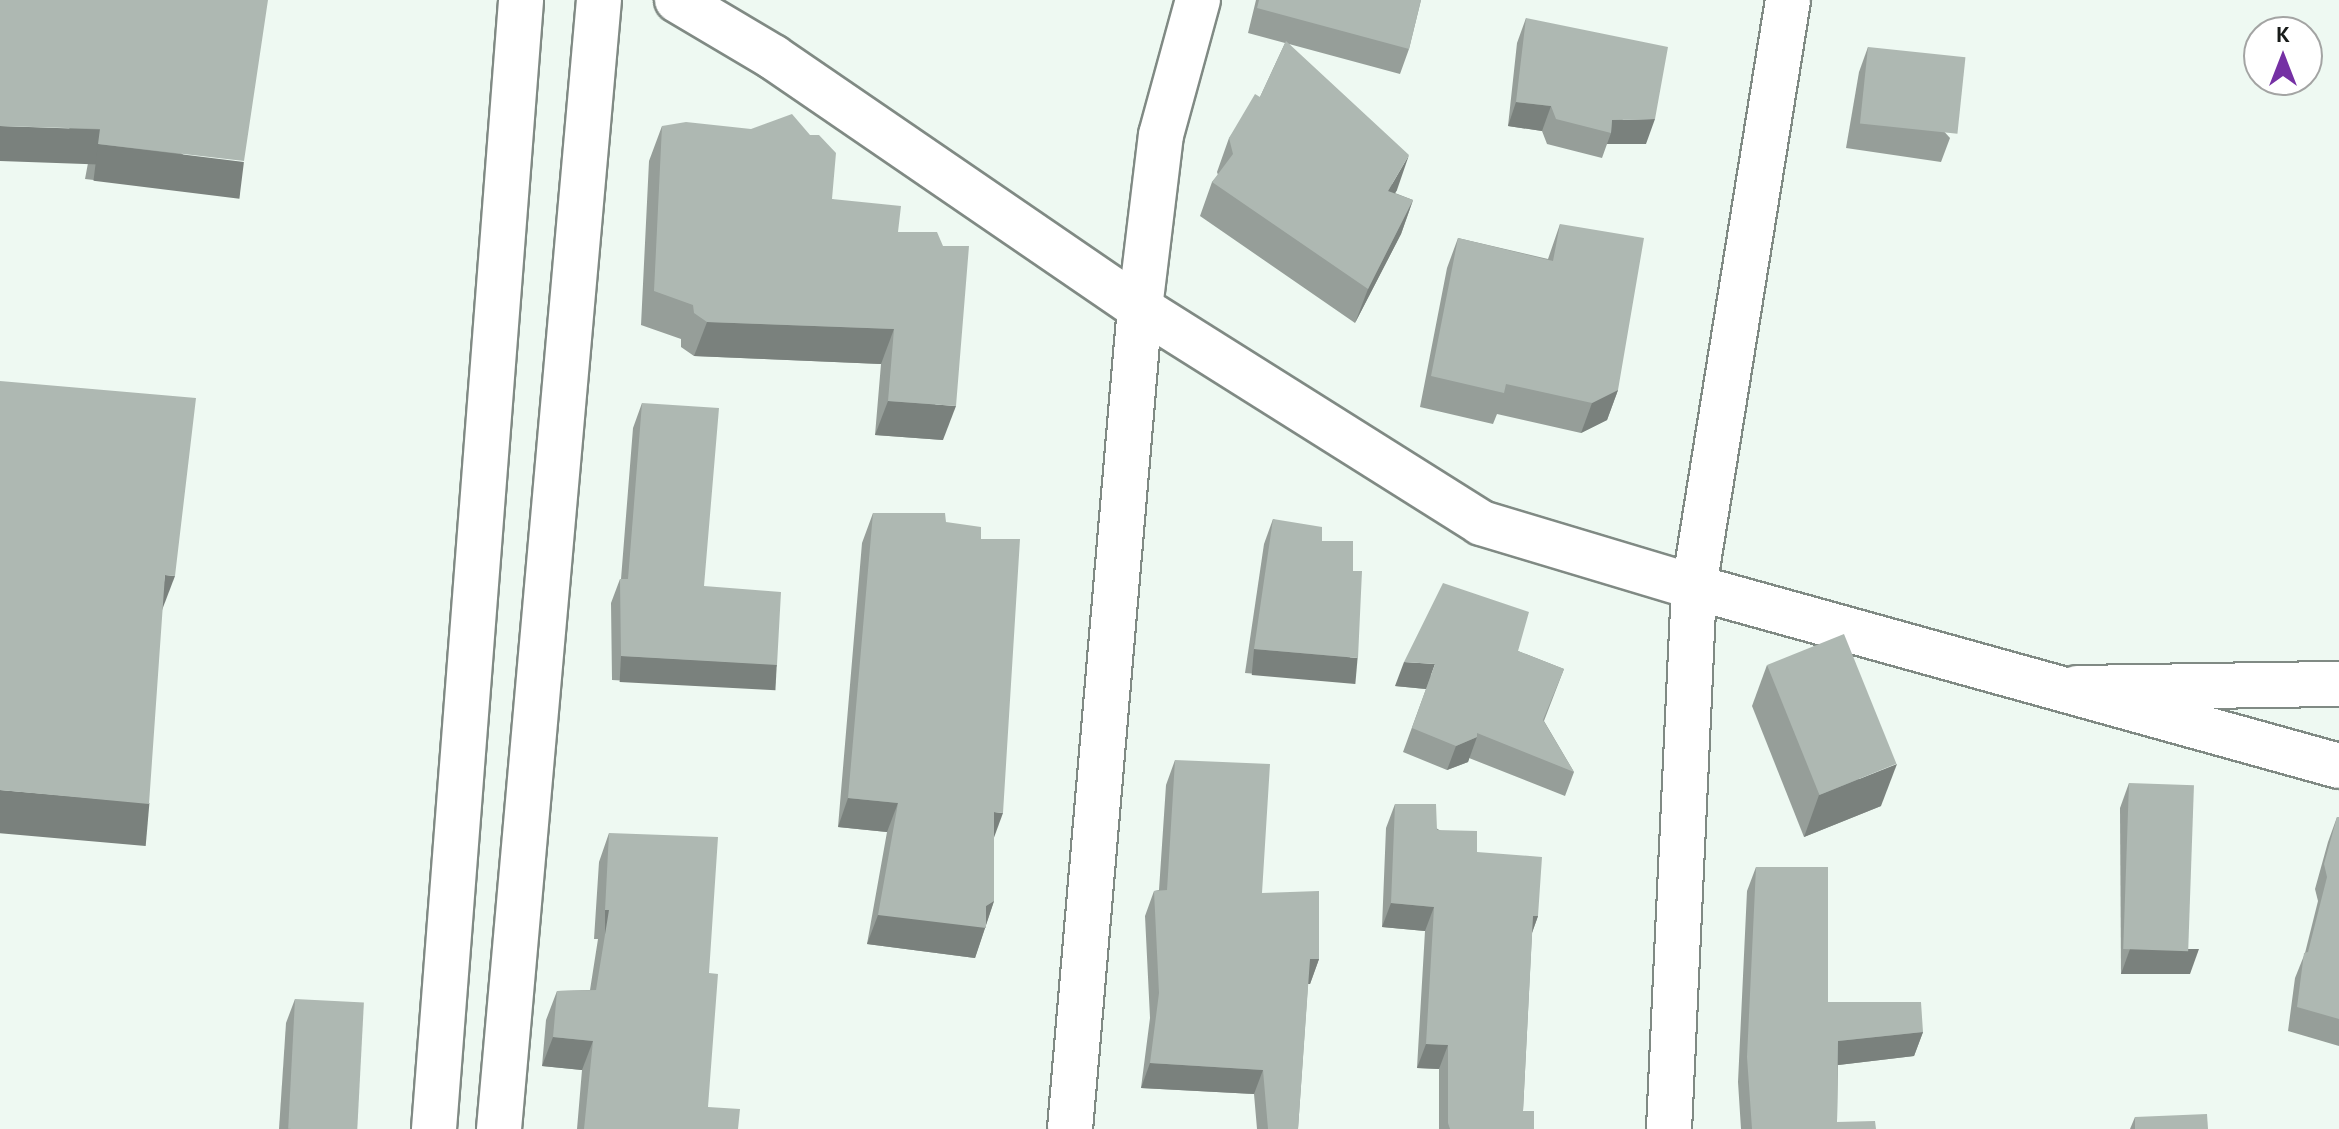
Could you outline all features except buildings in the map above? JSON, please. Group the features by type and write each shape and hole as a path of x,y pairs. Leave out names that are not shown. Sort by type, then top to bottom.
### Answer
{"street":[{"path":"434,1129 521,0"},
{"path":"499,1129 599,0"},
{"path":"677,0 773,57 1140,308 1481,523 1694,587 2339,766"},
{"path":"1070,1129 1140,308 1161,135 1198,0"},
{"path":"1669,1129 1694,587 1788,0"},
{"path":"2060,688 2339,684"}]}
